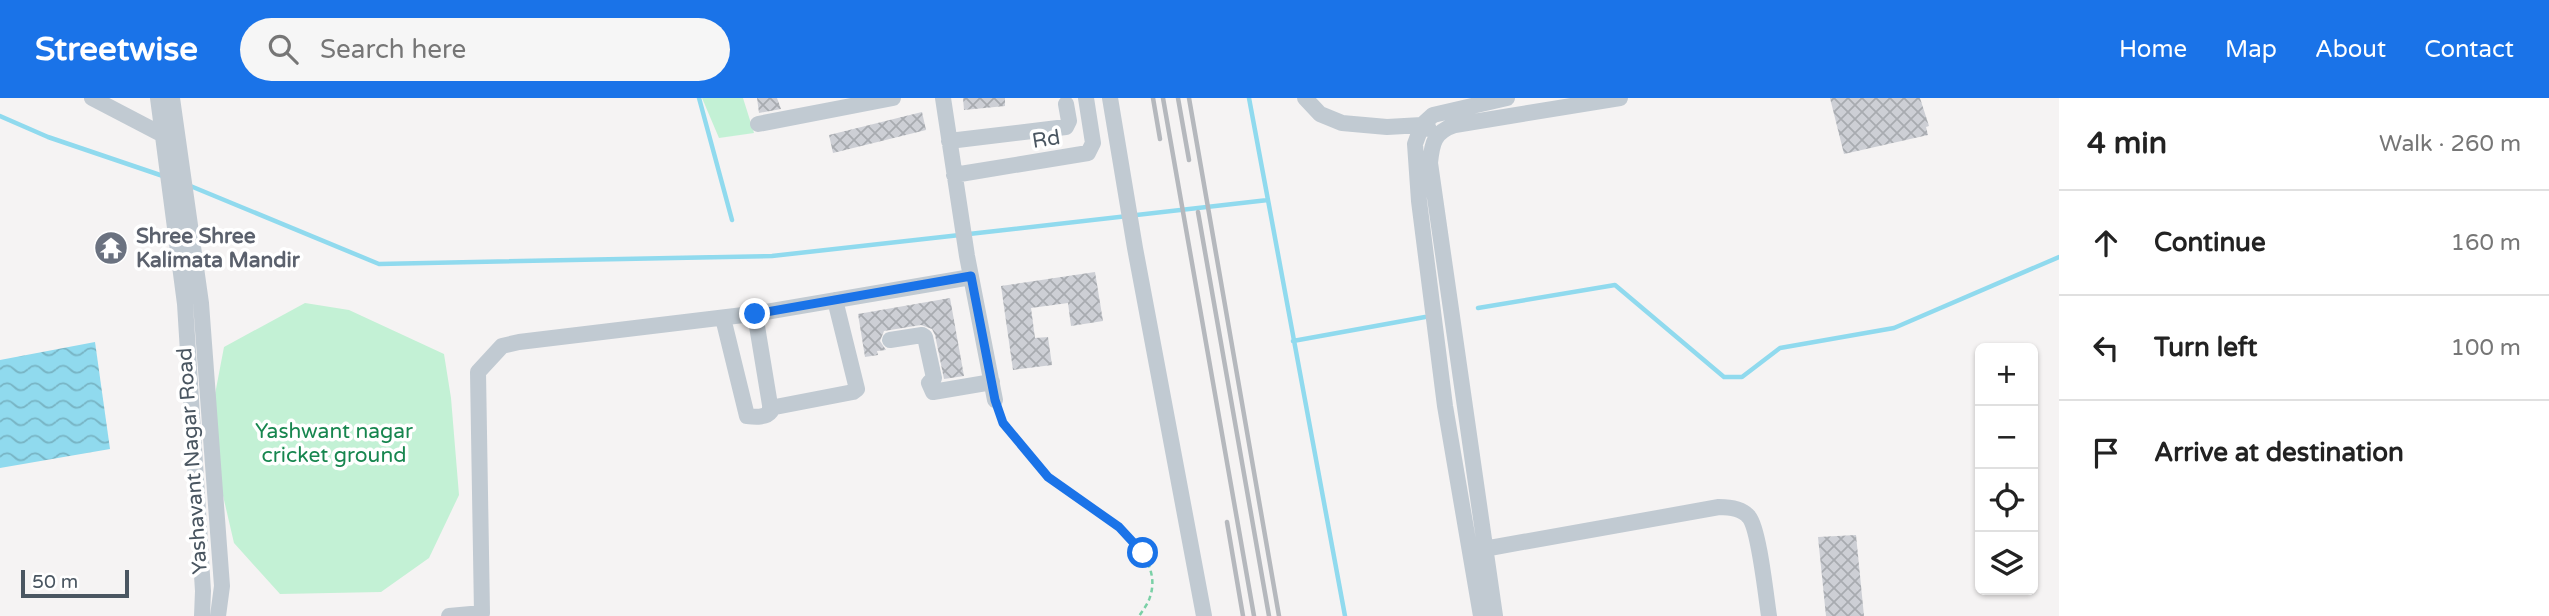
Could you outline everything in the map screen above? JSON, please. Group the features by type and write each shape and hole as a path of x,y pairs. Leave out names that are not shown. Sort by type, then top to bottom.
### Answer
{"street":[{"path":"92,98 163,135"},
{"path":"158,98 163,135 173,158"},
{"path":"172,98 173,158 193,304 202,616"},
{"path":"758,124 893,98"},
{"path":"943,98 967,256 995,400"},
{"name":"Rd","path":"954,175 1088,153 1093,143 1086,98"},
{"path":"1110,98 1122,177 1204,616"},
{"path":"1305,98 1320,114 1342,123 1387,127 1422,125 1438,133"},
{"path":"1481,616 1446,406 1419,201 1415,144 1422,125 1433,115 1507,98"},
{"path":"1495,616 1430,163 1432,146 1438,133 1465,123 1620,98"},
{"path":"950,141 1066,127 1069,121 1066,104"},
{"path":"449,616 482,614 478,372 502,346 755,314 971,276"},
{"path":"771,408 846,393 857,388 835,300"},
{"name":"Yashavant Nagar Road","path":"193,304 222,586 218,616"},
{"path":"723,318 747,416 764,416 769,414 771,408 755,314"},
{"path":"890,340 922,335 925,337 934,378 929,383 933,392 992,382"},
{"path":"839,362 846,393"},
{"path":"1484,549 1719,507 1733,507 1750,517 1769,616"}],"path":[{"path":"995,400 1003,423 1048,477 1119,527 1143,553 1151,576 1151,596 1139,616"}],"green space":[{"path":"702,98 743,98 754,133 719,138"},
{"name":"Yashwant nagar cricket ground","path":"305,303 349,310 444,354 451,398 459,495 429,558 381,592 280,594 234,543 208,431 224,347"}],"water":[{"path":"95,342 110,449 0,468 0,360"}],"building":[{"path":"757,98 777,98 781,109 759,113"},
{"path":"963,98 1005,98 1005,106 964,110"},
{"path":"1830,98 1920,98 1929,126 1926,127 1928,135 1844,154"},
{"path":"922,112 926,130 833,153 829,135"},
{"path":"1095,272 1103,321 1071,326 1068,303 1031,308 1035,338 1048,337 1052,365 1013,370 1001,286"},
{"path":"950,298 964,376 944,379 935,335 932,329 921,325 884,331 880,341 886,350 877,351 878,355 865,357 858,314"},
{"path":"1856,535 1864,616 1826,616 1818,537"}],"waterway":[{"path":"699,98 732,220"},
{"path":"1249,98 1268,200"},
{"path":"0,116 48,137 163,176"},
{"path":"188,185 379,264 772,256 960,235"},
{"path":"969,234 1268,200 1345,616"},
{"path":"1478,308 1615,285 1724,377 1742,377 1780,348 1894,328 2059,257"},
{"path":"1293,341 1425,317"}],"railway":[{"path":"1153,98 1160,139"},
{"path":"1163,98 1254,616"},
{"path":"1178,98 1189,160"},
{"path":"1189,98 1279,616"},
{"path":"1198,212 1269,616"},
{"path":"1227,522 1243,616"}],"place":[{"name":"Shree Shree Kalimata Mandir","path":"111,248"}],"route":[{"path":"755,314 971,276 995,400 1003,423 1048,477 1119,527 1143,553"}]}
